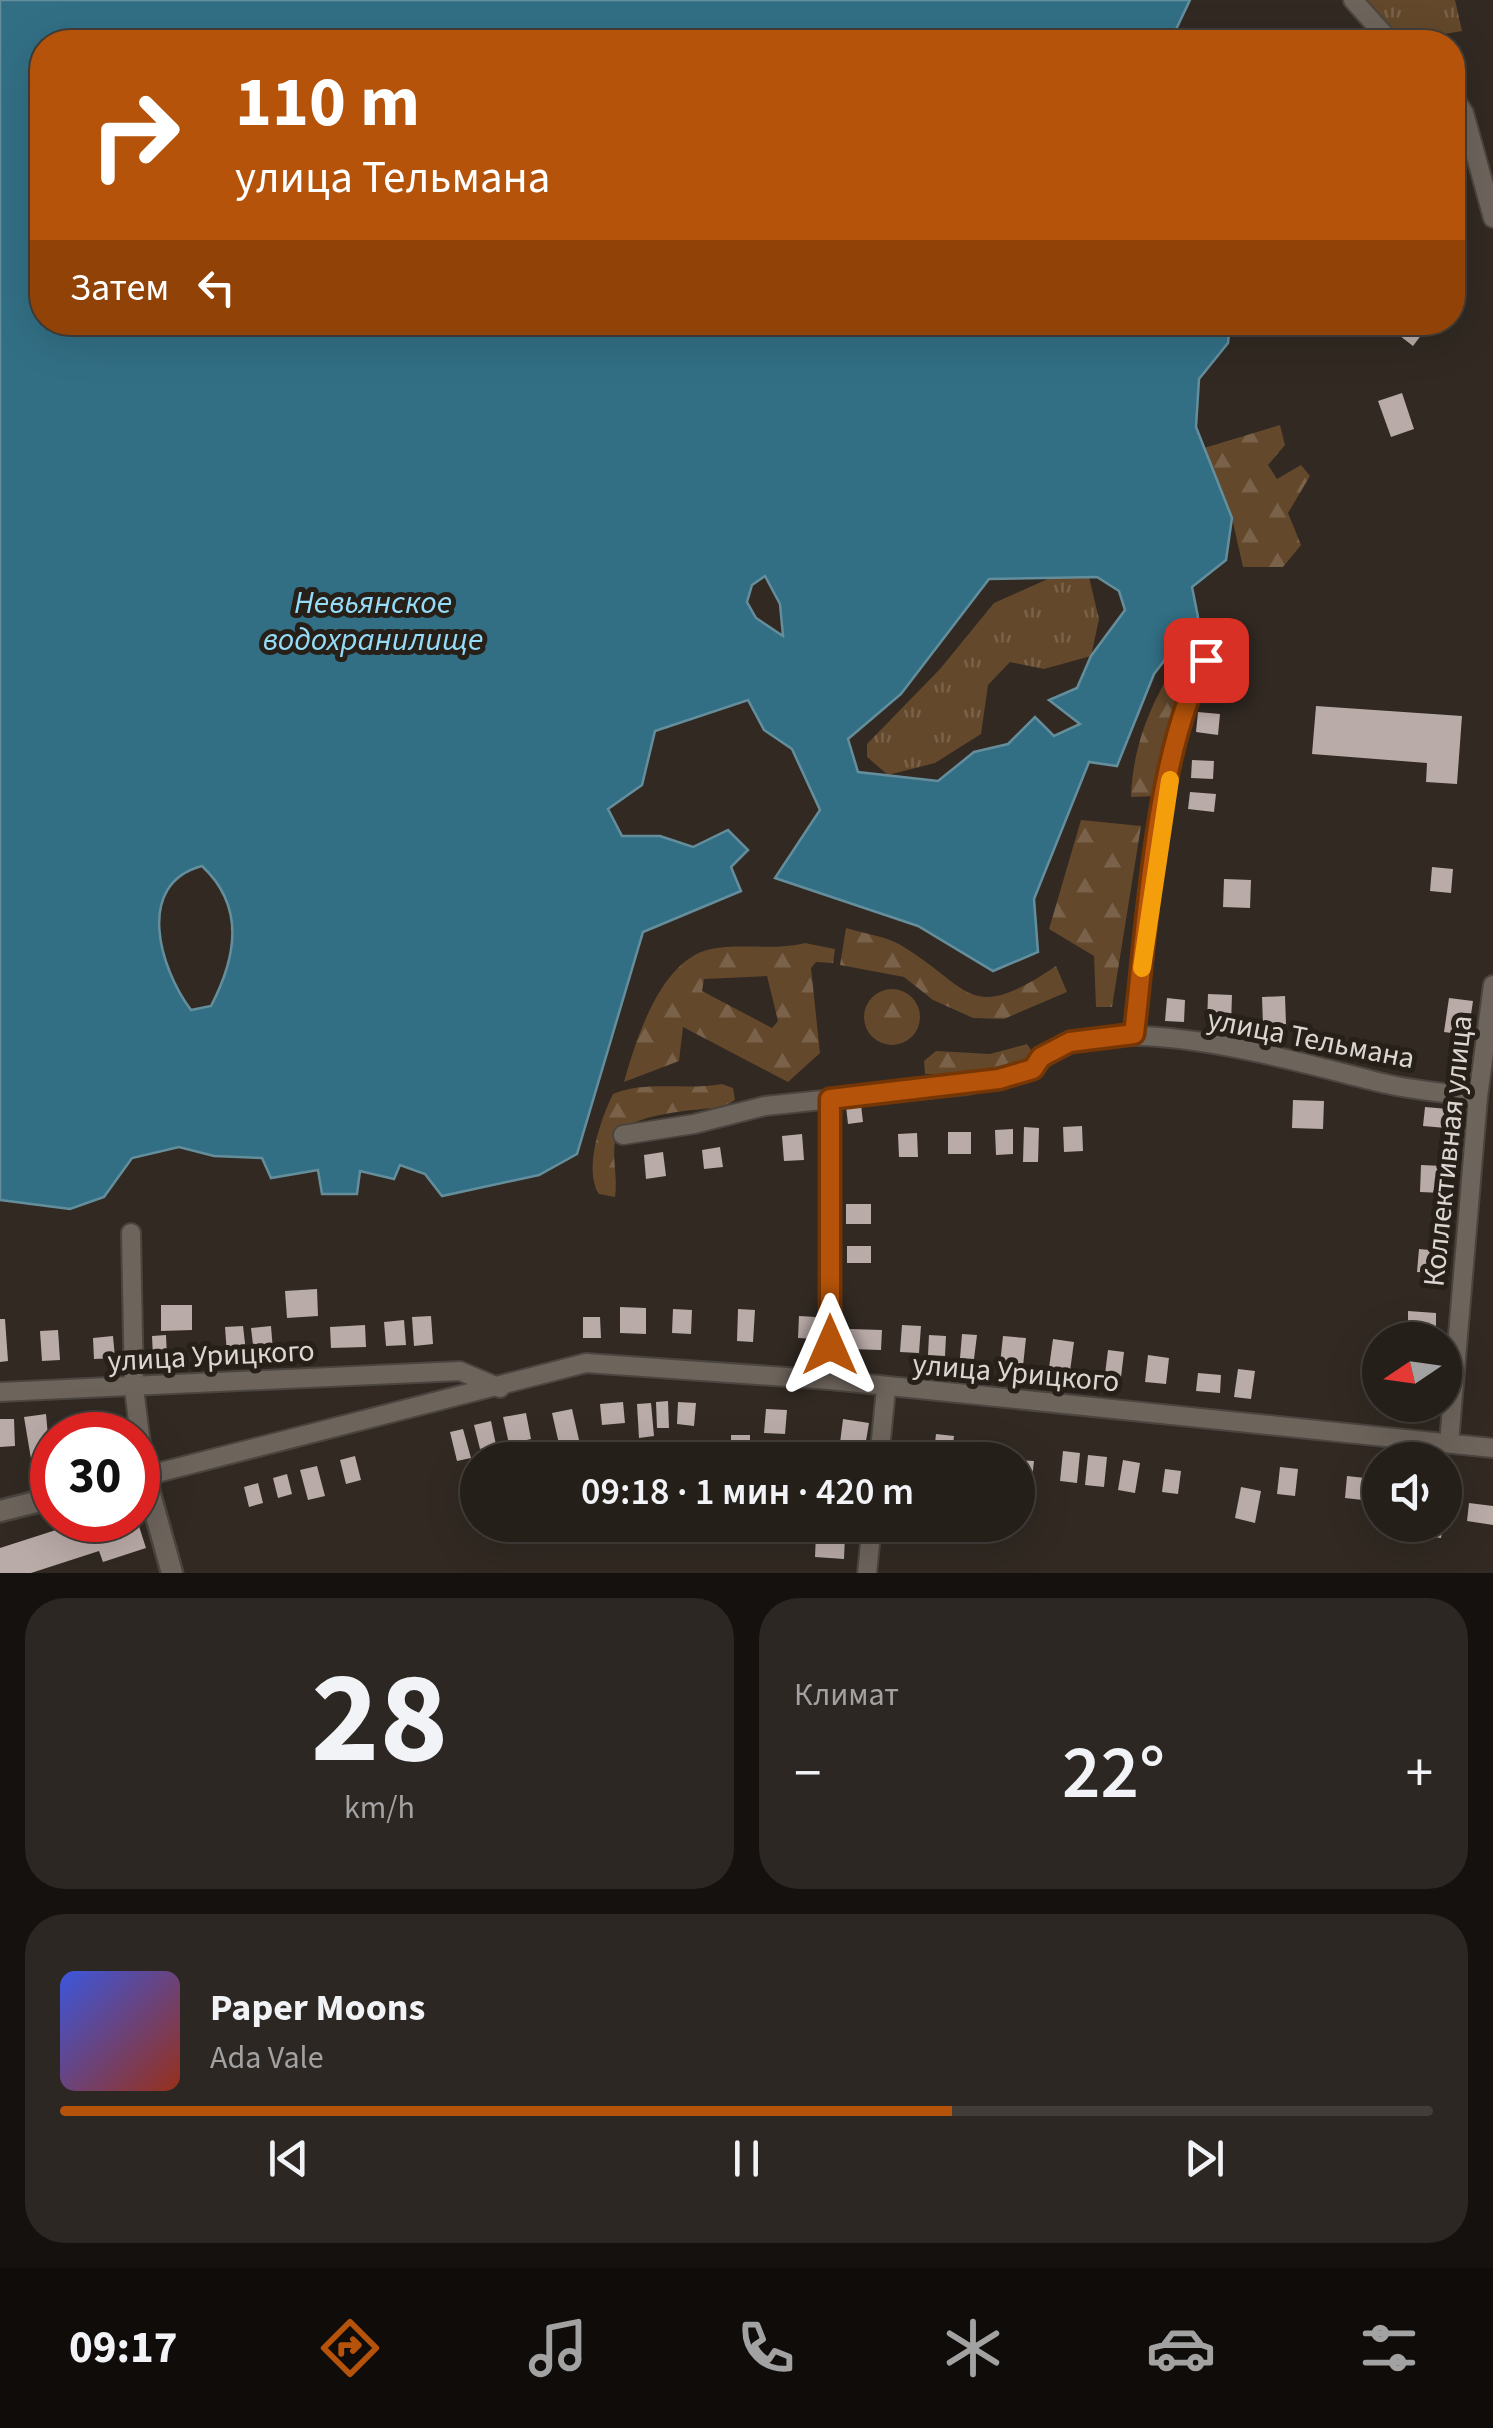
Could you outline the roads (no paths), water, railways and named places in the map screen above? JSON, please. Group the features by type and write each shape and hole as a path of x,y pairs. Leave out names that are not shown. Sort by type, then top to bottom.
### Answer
{"street":[{"path":"1353,0 1380,30"},
{"path":"1465,117 1493,218"},
{"path":"1134,1034 1156,851 1190,690 1206,660"},
{"name":"Коллективная улица","path":"1449,1442 1478,1098 1488,1064 1493,984"},
{"name":"улица Тельмана","path":"623,1135 694,1124 765,1106 999,1079 1033,1069 1041,1057 1070,1042 1134,1034 1306,1062 1393,1085 1478,1098"},
{"path":"830,1099 830,1380"},
{"path":"131,1233 136,1412"},
{"name":"улица Урицкого","path":"0,1392 134,1389 460,1371 500,1388 586,1363 830,1380 886,1389 1439,1442"},
{"path":"160,1472 500,1388"},
{"path":"881,1442 886,1389"},
{"name":"улица Урицкого","path":"1462,1444 1493,1448"},
{"path":"0,1511 30,1504"},
{"path":"160,1536 172,1573"},
{"path":"867,1573 870,1542"}],"water":[{"name":"Невьянское водохранилище","path":"0,0 1190,0 1176,30 30,30 30,335 1229,335 1228,343 1199,379 1196,427 1232,518 1226,560 1192,587 1198,617 1154,674 1117,766 1089,762 1034,899 1038,952 993,971 918,926 775,878 820,810 792,749 764,730 748,700 655,731 642,785 608,809 622,836 660,836 693,847 728,830 748,850 731,867 741,891 643,932 577,1154 539,1175 442,1196 425,1174 400,1165 394,1179 360,1171 357,1194 322,1194 318,1170 271,1178 262,1158 214,1156 179,1147 132,1158 104,1197 70,1209 0,1200","holes":["765,576 780,604 783,636 756,618 747,602 752,585","1097,577 1119,591 1125,610 1091,656 1077,688 1049,700 1080,724 1054,736 1035,717 1008,744 974,752 938,781 858,772 848,739 901,694 989,579","202,866 225,898 231,916 231,951 211,1006 191,1010 170,973 163,951 160,909 167,890 181,876"]}]}
